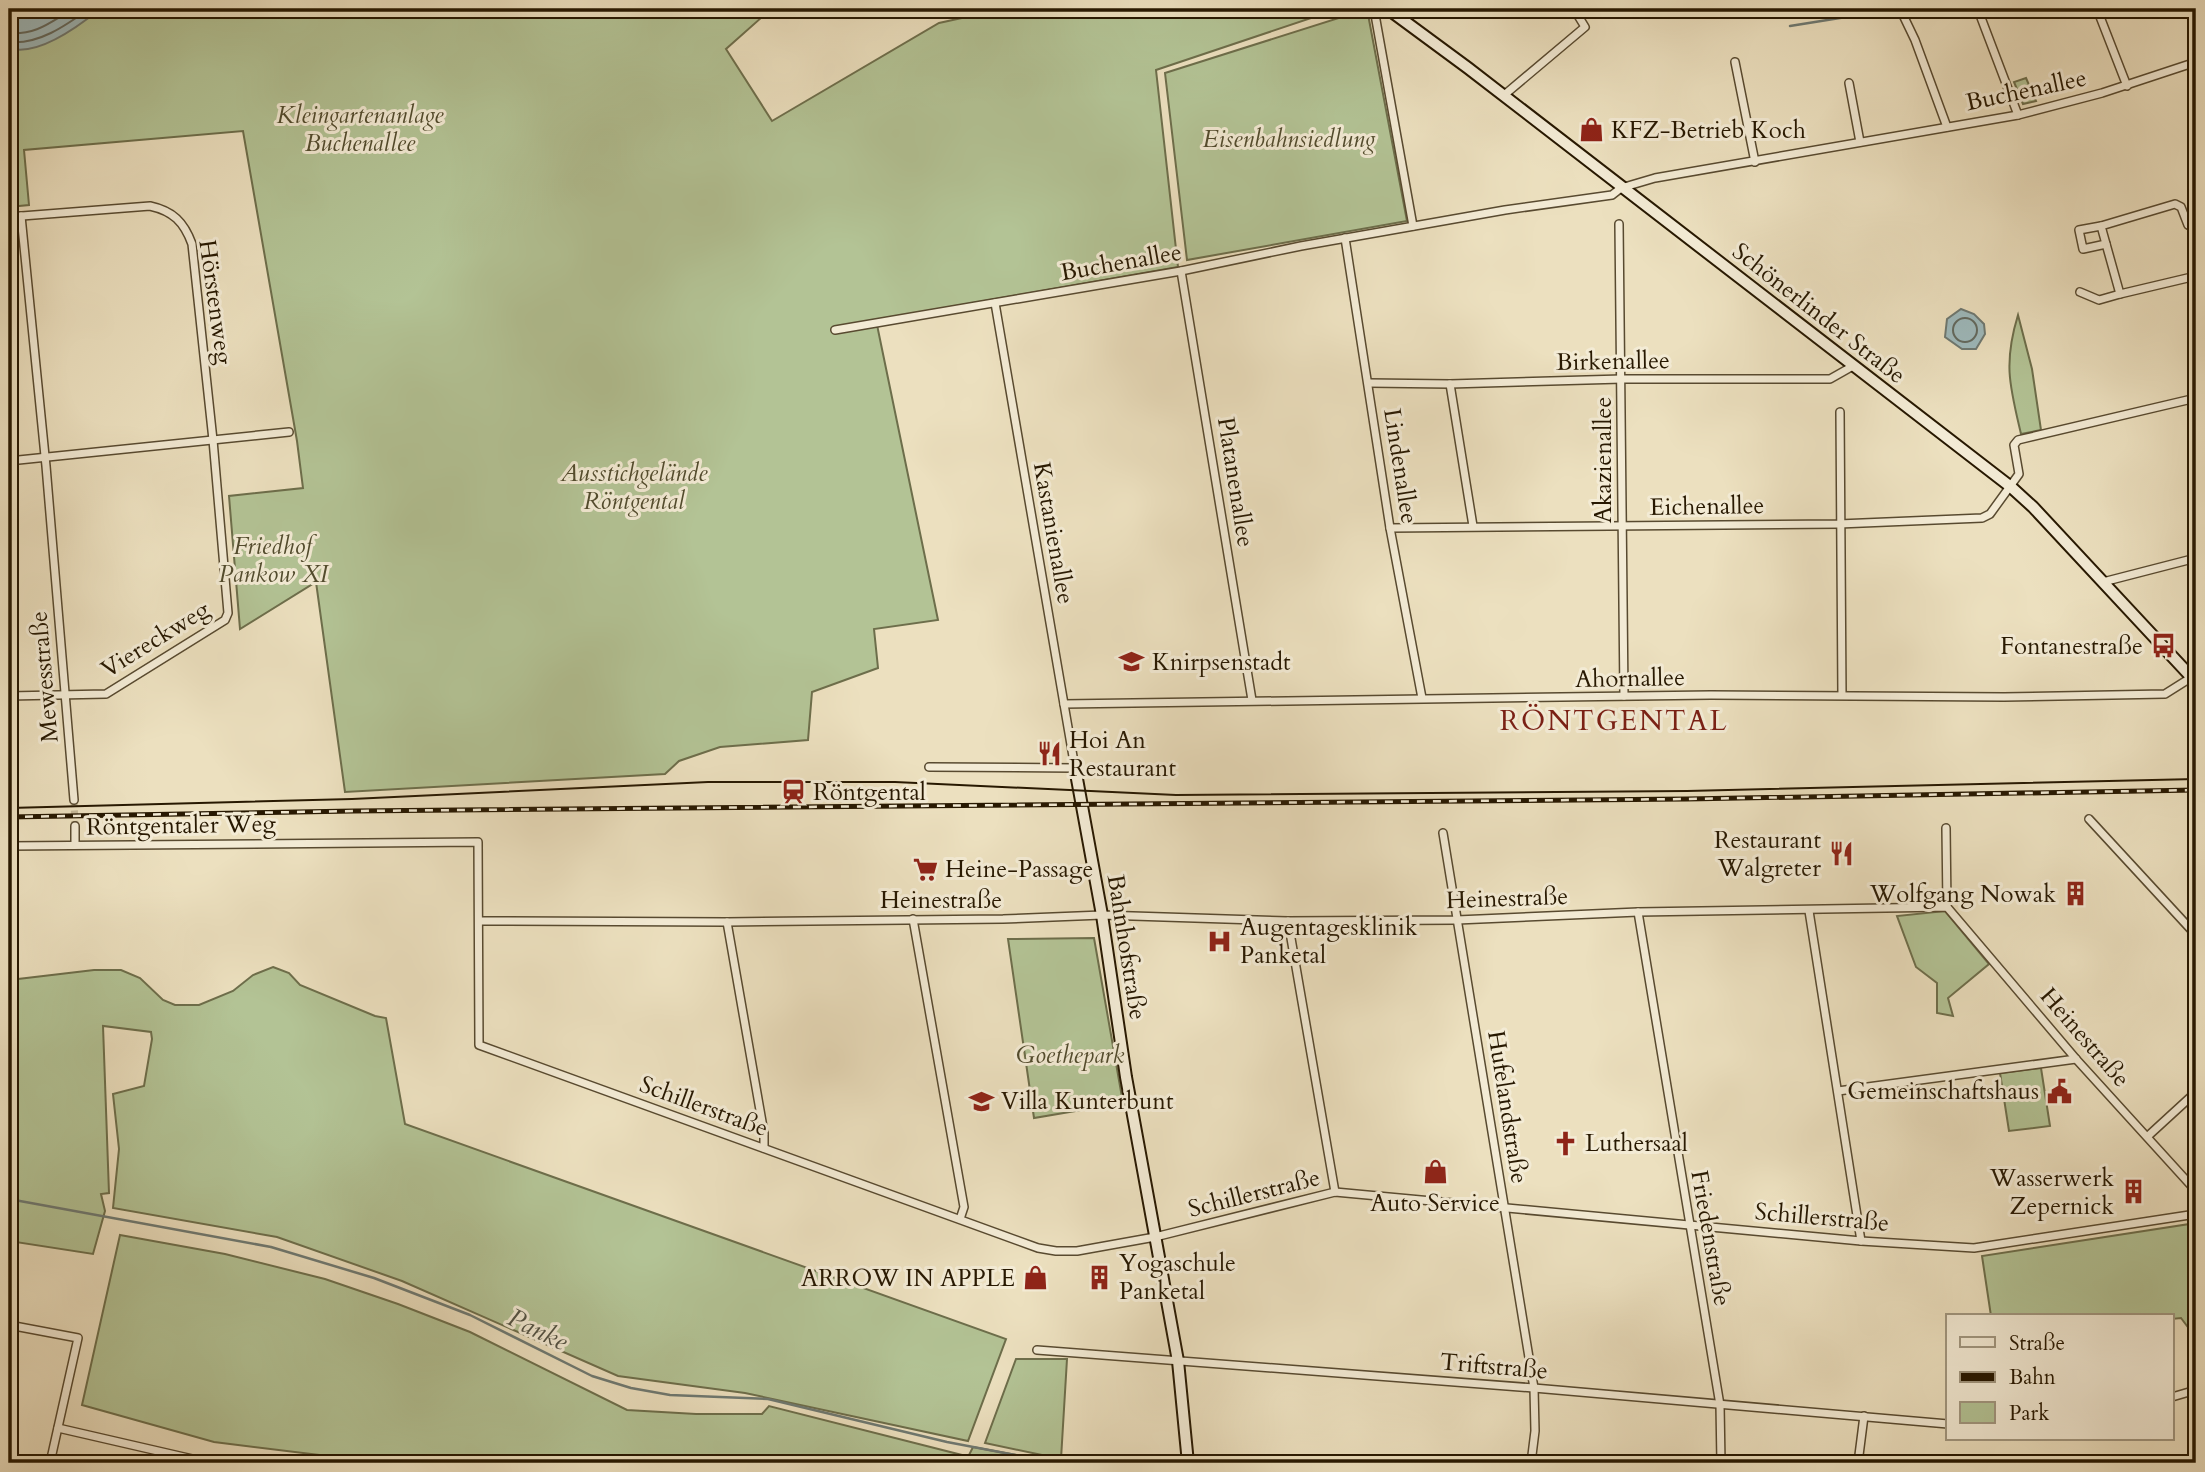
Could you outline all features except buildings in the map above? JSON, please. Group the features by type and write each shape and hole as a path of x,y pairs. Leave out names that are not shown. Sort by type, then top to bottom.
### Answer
{"street":[{"path":"1374,9 1413,226"},
{"name":"Schönerlinder Straße","path":"1388,9 2011,487 2194,680"},
{"path":"1503,96 1586,27 1574,9"},
{"path":"1996,9 1980,15 2018,115"},
{"path":"2097,9 2127,86"},
{"path":"1903,15 1947,127"},
{"path":"1735,62 1755,162"},
{"name":"Buchenallee","path":"835,331 1181,271 1413,226 1612,195 1621,188 1655,178 2018,115 2127,86 2196,62"},
{"path":"1849,83 1860,142"},
{"path":"2106,244 2083,249 2079,230 2175,204 2181,207 2188,225 2196,228"},
{"name":"Hörstenweg","path":"9,217 150,206 165,210 182,222 192,244 213,439"},
{"name":"Mewesstraße","path":"21,216 45,457 74,800"},
{"name":"Akazienallee","path":"1619,224 1624,696"},
{"path":"2101,226 2120,293"},
{"name":"Lindenallee","path":"1345,238 1391,528 1422,698"},
{"name":"Platanenallee","path":"1181,271 1252,700"},
{"path":"2080,292 2099,300 2196,276"},
{"name":"Kastanienallee","path":"995,303 1075,768"},
{"name":"Birkenallee","path":"1369,383 1830,379 1849,371 1853,366"},
{"path":"1450,383 1473,526"},
{"path":"2011,487 2019,474 2014,445 2018,440 2196,398"},
{"path":"1840,412 1842,695"},
{"path":"9,461 289,432"},
{"name":"Viereckweg","path":"9,696 106,694 227,617 213,439"},
{"name":"Eichenallee","path":"1391,528 1839,524 1982,518 1990,513 2011,487"},
{"path":"2103,582 2196,558"},
{"name":"Ahornallee","path":"1063,704 1624,696 2004,697 2165,694 2194,680"},
{"path":"929,767 1075,768"},
{"name":"Bahnhofstraße","path":"1075,768 1124,1065 1178,1361 1188,1463"},
{"path":"2089,819 2196,934"},
{"path":"75,826 75,845"},
{"path":"1946,828 1947,907"},
{"name":"Hufelandstraße","path":"1443,833 1534,1388 1535,1431 1531,1463"},
{"name":"Röntgentaler Weg","path":"9,846 478,842 480,921"},
{"name":"Heinestraße","path":"480,921 727,922 1003,919 1101,915 1288,922 1947,907 2077,1059 2196,1191"},
{"path":"1809,911 1861,1241"},
{"name":"Friedenstraße","path":"1637,912 1720,1405 1721,1463"},
{"path":"913,919 964,1207 960,1219"},
{"name":"Schillerstraße","path":"480,921 480,1045 1038,1248 1077,1251 1155,1237 1335,1192 1861,1241 1975,1248 2196,1214"},
{"path":"727,922 764,1133 764,1148"},
{"path":"1288,922 1335,1192"},
{"path":"1839,1091 2077,1059"},
{"path":"2148,1136 2196,1092"},
{"path":"9,1325 78,1338 50,1463"},
{"name":"Triftstraße","path":"1037,1350 1534,1388 1946,1424"},
{"path":"2174,1396 2196,1390"},
{"path":"1858,1463 1864,1416"},
{"path":"58,1428 210,1463"}],"green space":[{"name":"Ausstichgelände Röntgental","path":"9,9 771,9 726,49 772,121 939,23 1003,9 1338,9 1156,70 1178,267 876,320 938,620 874,629 878,668 812,692 808,740 720,747 679,761 665,774 345,792 316,582 240,629 229,496 303,488 243,131 24,150 29,205 9,207"},
{"name":"Eisenbahnsiedlung","path":"1367,9 1407,221 1187,260 1165,73"},
{"path":"2026,78 2036,101 2023,104 2014,82"},
{"path":"2018,315 2032,369 2041,430 2021,434 2009,362"},
{"path":"1945,911 1989,964 1948,998 1953,1016 1937,1013 1937,983 1916,967 1897,916"},
{"name":"Goethepark","path":"1094,938 1123,1103 1034,1118 1008,939"},
{"path":"273,967 289,973 300,985 386,1018 405,1124 1006,1339 968,1441 745,1393 618,1376 402,1281 277,1237 113,1208 119,1149 113,1094 144,1086 151,1032 103,1026 109,1193 101,1194 105,1211 93,1254 9,1241 9,983 18,979 94,970 121,970 140,978 163,1000 175,1005 199,1005 233,991 253,975"},
{"path":"2041,1068 2050,1126 2009,1131 2000,1073"},
{"path":"2196,1223 2196,1338 2181,1318 2174,1319 2174,1314 1991,1314 1982,1256"},
{"path":"120,1235 225,1254 325,1279 398,1304 470,1332 627,1410 762,1414 769,1406 962,1455 959,1463 385,1463 214,1442 82,1405"},
{"path":"1016,1359 1067,1359 1061,1459 985,1443"},
{"path":"973,1447 1059,1463 965,1463"}],"water":[{"path":"9,9 100,9 57,38 20,50 9,48"},
{"path":"1961,309 1974,314 1984,324 1985,334 1976,349 1962,349 1945,337 1947,319"}],"waterway":[{"path":"1790,26 1896,9"},
{"name":"Panke","path":"9,1199 271,1247 374,1278 470,1315 592,1376 631,1388 670,1395 768,1399 947,1442 1058,1463"}],"tunnel":[{"path":"74,800 75,826"}],"tram line":[{"path":"9,808 352,799 708,782 895,782 1176,795 1687,791 2196,779"}],"railway":[{"path":"9,817 354,811 1687,799 2196,790"}],"place":[{"name":"KFZ-Betrieb Koch","path":"1591,130"},
{"name":"Fontanestraße","path":"2163,646"},
{"name":"Knirpsenstadt","path":"1132,662"},
{"name":"Hoi An Restaurant","path":"1049,754"},
{"name":"Röntgental","path":"793,792"},
{"name":"Restaurant Walgreter","path":"1841,854"},
{"name":"Heine-Passage","path":"925,869"},
{"name":"Wolfgang Nowak","path":"2076,894"},
{"name":"Augentagesklinik Panketal","path":"1220,941"},
{"name":"Gemeinschaftshaus","path":"2059,1091"},
{"name":"Villa Kunterbunt","path":"981,1101"},
{"name":"Luthersaal","path":"1565,1143"},
{"name":"Auto Service","path":"1435,1172"},
{"name":"Wasserwerk Zepernick","path":"2134,1192"},
{"name":"Yogaschule Panketal","path":"1099,1277"},
{"name":"ARROW IN APPLE","path":"1035,1278"}],"district":[{"name":"RÖNTGENTAL","path":"1614,720"}],"park label":[{"name":"Kleingartenanlage Buchenallee","path":"360,129"},
{"name":"Friedhof Pankow XI","path":"273,560"}]}
